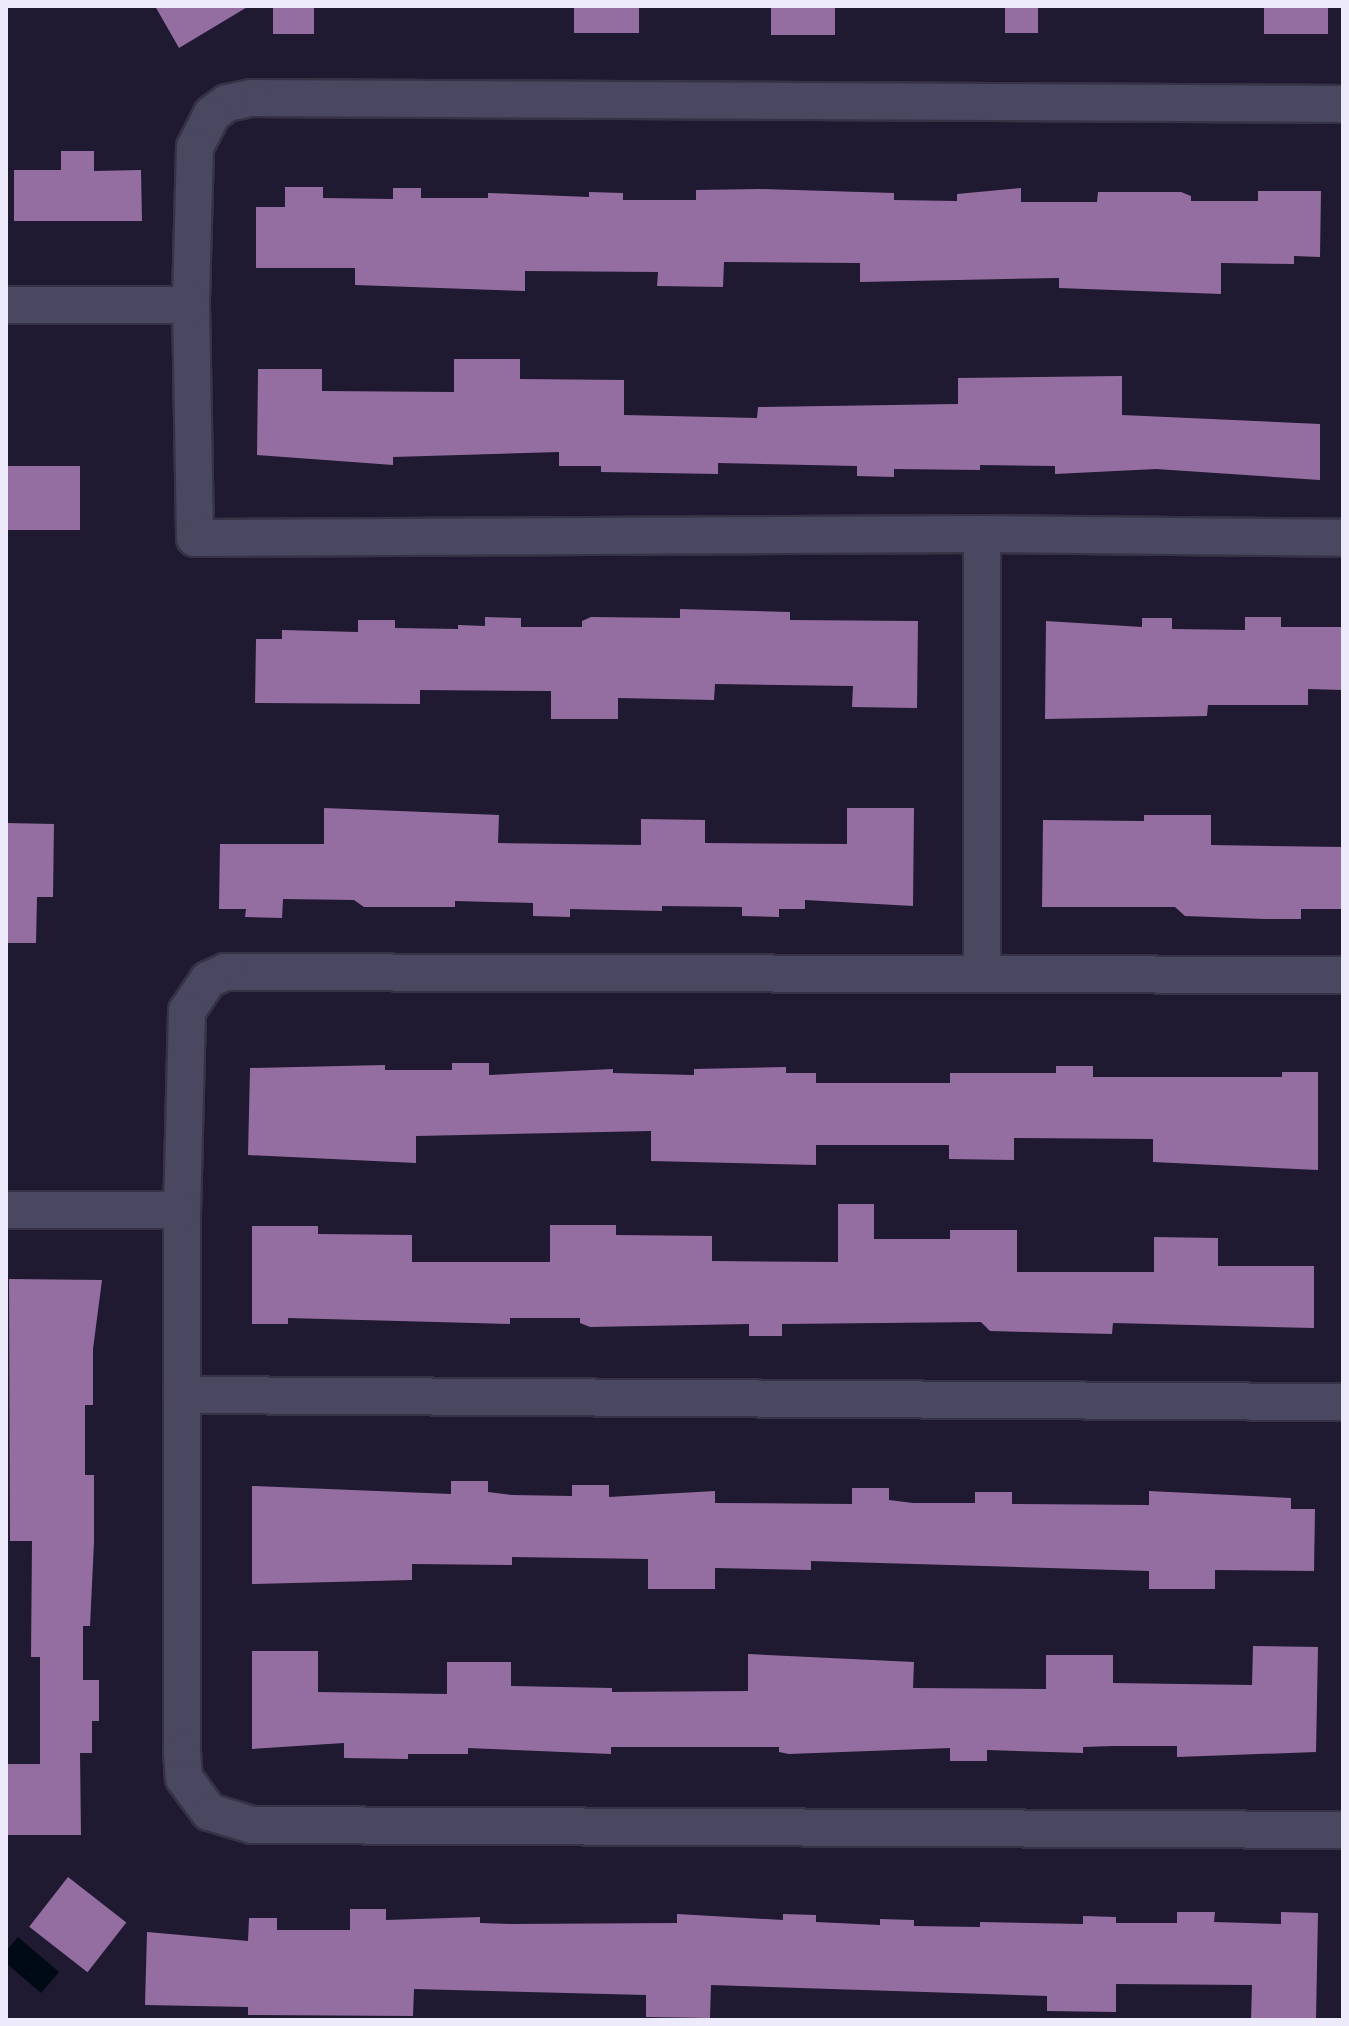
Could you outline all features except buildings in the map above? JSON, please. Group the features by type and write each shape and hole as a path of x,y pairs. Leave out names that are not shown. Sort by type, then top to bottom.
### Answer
{"street":[{"path":"1343,104 251,98 227,103 212,114 195,147 191,305 195,538 982,534 1343,538"},
{"path":"6,305 191,305"},
{"path":"982,534 982,973"},
{"path":"1343,975 225,972 208,980 187,1011 182,1210 184,1778 201,1805 230,1821 1343,1830"},
{"path":"6,1210 182,1210"},
{"path":"184,1395 1343,1402"}],"shaded area":[{"path":"18,1937 59,1972 41,1993 6,1963 6,1951"}]}
